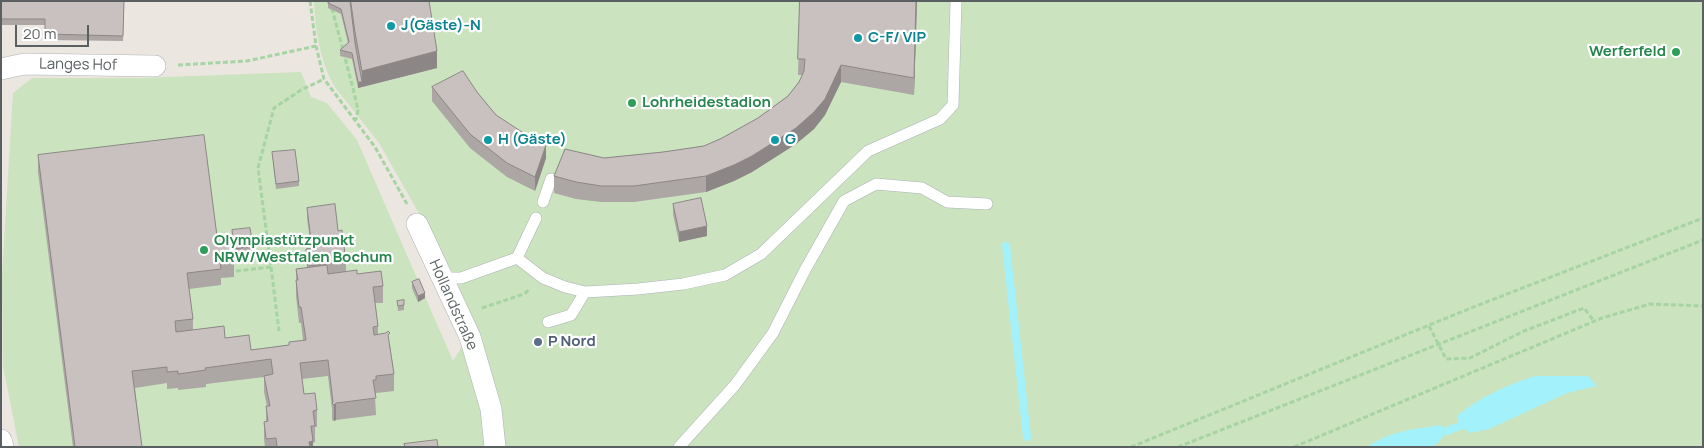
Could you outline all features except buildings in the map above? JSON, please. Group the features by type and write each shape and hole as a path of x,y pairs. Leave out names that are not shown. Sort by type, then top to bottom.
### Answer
{"street":[{"name":"Langes Hof","path":"1,69 24,64 155,66"},
{"name":"Hollandstraße","path":"417,224 470,337 491,409 495,447"},
{"path":"1,440 3,447"}],"lane":[{"path":"518,258 543,278 584,292 683,284 726,275 761,254 868,152 940,119 953,105 956,1"},
{"path":"543,202 551,179"},
{"path":"679,447 735,384 773,333 844,201 876,184 922,188 947,202 987,204"},
{"path":"443,278 461,278 518,258 536,218"},
{"path":"548,322 571,315 584,292"}],"path":[{"path":"310,1 316,46 324,79 375,147 398,185 417,224"},
{"path":"330,1 358,110 356,120"},
{"path":"336,26 343,25"},
{"path":"155,66 247,61 316,46"},
{"path":"279,331 258,168 274,108 301,90 324,79"},
{"path":"1131,447 1429,326 1703,218"},
{"path":"1178,447 1703,240"},
{"path":"236,271 271,267"},
{"path":"461,317 524,294 543,278"},
{"path":"1294,447 1594,321 1650,304 1703,306"},
{"path":"1429,326 1446,359 1470,358 1524,331 1584,308 1594,321"}],"green space":[{"path":"314,1 1703,1 1703,447 502,447 476,332 455,277 379,143 334,86 325,66 319,45"},
{"name":"Olympiastützpunkt NRW/Westfalen Bochum","path":"301,72 311,97 327,103 357,140 453,361 466,340 489,447 19,447 3,366 2,275 13,93 32,78 139,78"}],"water":[{"path":"1535,376 1588,376 1597,386 1567,393 1489,429 1470,433 1460,426 1457,416 1484,397 1514,383"},
{"path":"1441,425 1447,431 1439,442 1432,447 1366,447 1394,434"}],"waterway":[{"path":"1006,246 1027,437"},
{"path":"1447,431 1460,426"}],"place":[{"name":"J(Gäste)-N","path":"391,26"},
{"name":"C-F/ VIP","path":"858,38"},
{"name":"Werferfeld","path":"1676,52"},
{"name":"Lohrheidestadion","path":"632,103"},
{"name":"H (Gäste)","path":"488,140"},
{"name":"G","path":"775,140"},
{"name":"Olympiastützpunkt NRW/Westfalen Bochum","path":"204,250"},
{"name":"P Nord","path":"538,342"}]}
